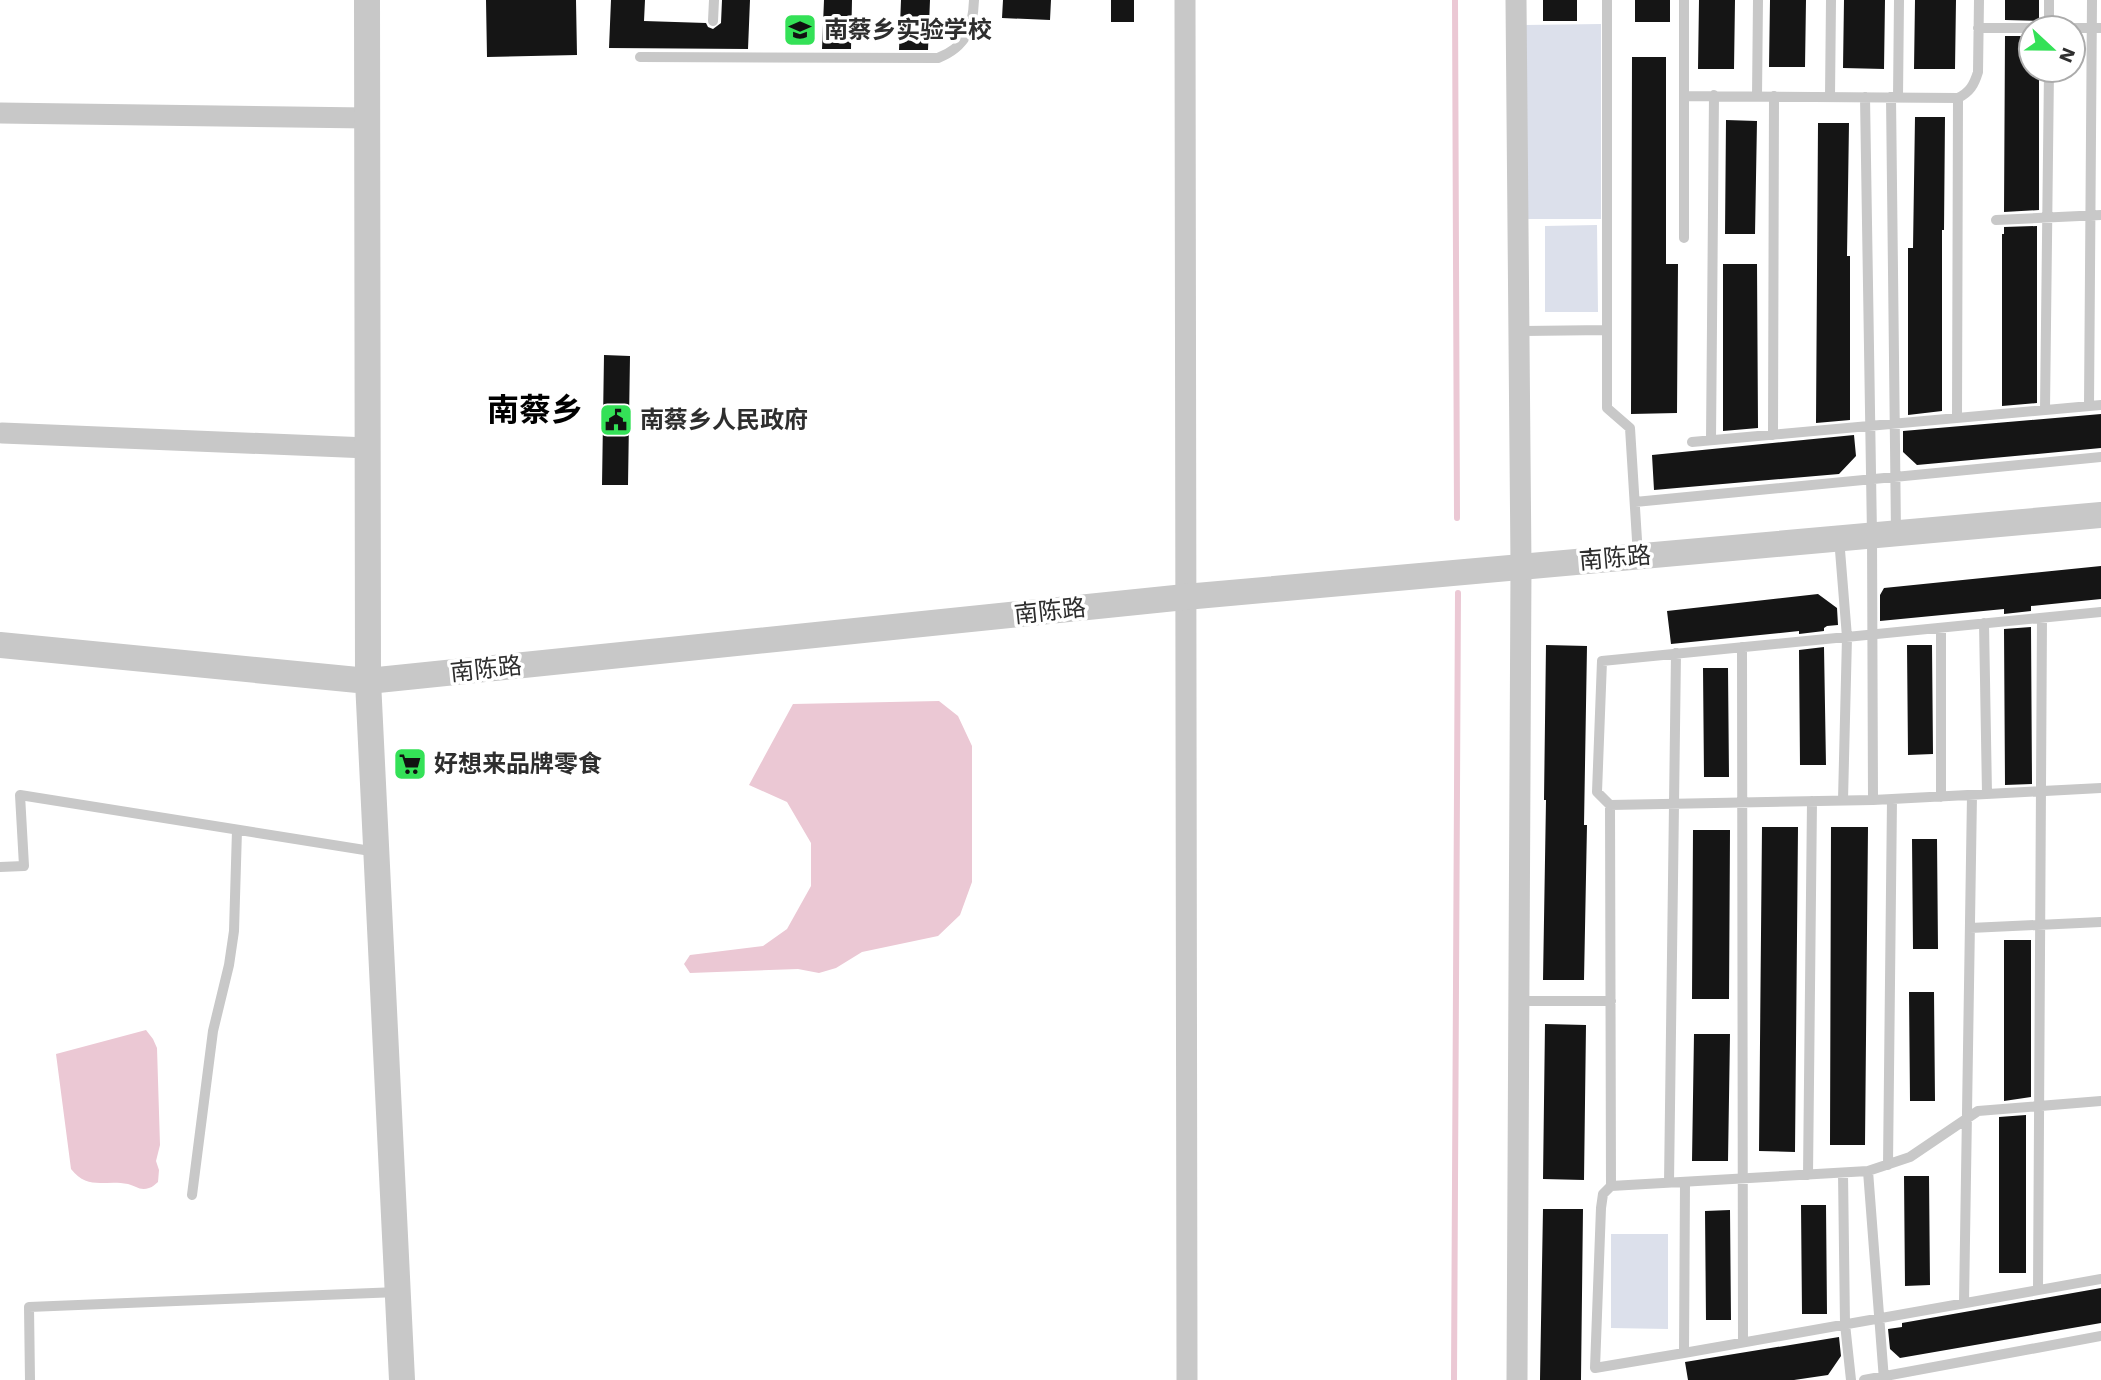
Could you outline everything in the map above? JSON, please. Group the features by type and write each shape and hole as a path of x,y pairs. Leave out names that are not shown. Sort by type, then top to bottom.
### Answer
{"street":[{"path":"367,0 368,681 402,1380"},
{"path":"1185,0 1186,1380"},
{"path":"1516,0 1521,566 1517,1380"},
{"path":"0,113 367,118"},
{"path":"2,433 368,448"},
{"name":"南陈路","path":"0,645 368,681 1185,597 2101,514"}],"lane":[{"path":"713,21 714,0"},
{"path":"640,57 712,55 938,58 957,47 971,28 975,0"},
{"path":"1607,0 1607,408 1630,428 1638,556"},
{"path":"1684,0 1684,238"},
{"path":"1757,96 1758,0"},
{"path":"1830,96 1831,0"},
{"path":"1873,800 1871,634 1884,534 1895,477 1895,97 1899,0"},
{"path":"1684,96 1958,98 1968,93 1978,72 1979,0"},
{"path":"1692,442 2095,405 2096,28 2092,0"},
{"path":"1978,28 2017,28"},
{"path":"2045,410 2049,84"},
{"path":"1711,440 1714,95"},
{"path":"1773,435 1774,96"},
{"path":"1865,97 1871,479 1884,534"},
{"path":"1957,418 1958,98"},
{"path":"1996,220 2096,215"},
{"path":"1519,331 1607,330"},
{"path":"1635,502 2101,457"},
{"path":"1839,538 1847,637 1843,800"},
{"path":"1611,1186 1610,805 1597,792 1602,661 2101,612"},
{"path":"2038,1290 2042,618"},
{"path":"1984,623 1987,794"},
{"path":"1941,628 1941,797"},
{"path":"1742,647 1743,1342"},
{"path":"1669,1183 1676,653"},
{"path":"1610,805 1873,800 2101,788"},
{"path":"0,867 24,866 20,795 377,852"},
{"path":"1964,1303 1972,795"},
{"path":"1888,1165 1892,799"},
{"path":"1808,1175 1812,801"},
{"path":"192,1195 212,1031 229,965 234,932 237,830"},
{"path":"1970,929 2101,922"},
{"path":"1519,1001 1611,1001"},
{"path":"2101,1101 1978,1111 1910,1157 1868,1171 1611,1186 1603,1194 1601,1208 1595,1368 2101,1279"},
{"path":"1868,1171 1884,1378"},
{"path":"1843,1172 1845,1324 1852,1380"},
{"path":"1684,1353 1685,1182"},
{"path":"30,1380 29,1307 398,1292"},
{"path":"1864,1380 2101,1336"}],"shaded area":[{"path":"1601,24 1601,219 1523,219 1523,25"},
{"path":"1597,225 1598,312 1545,312 1545,226"},
{"path":"939,701 958,716 972,746 972,882 960,915 938,936 862,952 836,968 819,973 798,969 690,973 684,964 690,955 763,946 787,929 811,886 811,843 787,802 749,785 793,704"},
{"path":"146,1030 157,1048 160,1145 156,1161 159,1170 158,1182 143,1189 128,1184 84,1180 71,1169 56,1054"},
{"path":"1611,1234 1668,1234 1668,1329 1611,1328"}],"building":[{"path":"486,0 576,0 577,55 487,57"},
{"path":"611,0 645,0 644,21 706,23 713,29 721,23 722,0 750,0 748,49 609,48"},
{"path":"824,0 852,0 851,49 822,49"},
{"path":"901,0 930,0 928,50 899,50"},
{"path":"1003,0 1051,0 1050,20 1002,18"},
{"path":"1111,0 1134,0 1134,22 1111,22"},
{"path":"1543,0 1577,0 1577,21 1543,21"},
{"path":"1635,0 1670,0 1670,22 1635,22"},
{"path":"1699,0 1735,0 1734,69 1698,69"},
{"path":"1770,0 1806,0 1805,67 1769,67"},
{"path":"1844,0 1885,0 1884,69 1843,68"},
{"path":"1915,0 1956,0 1955,69 1914,69"},
{"path":"2005,0 2039,0 2039,14 2017,14 2017,20 2005,20"},
{"path":"2005,36 2017,36 2017,84 2039,84 2039,210 2004,212"},
{"path":"1632,57 1666,57 1666,264 1678,264 1677,413 1631,414"},
{"path":"1915,117 1945,117 1942,411 1908,415 1908,248 1913,248"},
{"path":"1726,120 1757,121 1755,234 1725,234"},
{"path":"1818,123 1849,123 1847,256 1850,256 1850,420 1816,423"},
{"path":"2037,226 2037,403 2002,406 2002,234 2004,227"},
{"path":"1723,264 1757,264 1758,428 1723,431"},
{"name":"南蔡乡人民政府","path":"604,355 630,356 628,485 602,485"},
{"path":"2101,414 2101,448 1917,465 1903,452 1903,431"},
{"path":"1854,435 1856,456 1839,474 1654,490 1652,455"},
{"path":"2101,566 2101,599 2031,606 2031,611 2004,614 2004,609 1880,621 1880,595 1884,588"},
{"path":"1818,594 1837,608 1838,625 1827,626 1824,631 1799,634 1799,631 1671,644 1667,611"},
{"path":"2031,627 2032,784 2005,785 2004,629"},
{"path":"1546,645 1587,646 1584,980 1543,980"},
{"path":"1907,645 1932,645 1933,754 1908,755"},
{"path":"1824,647 1826,765 1800,765 1799,650"},
{"path":"1703,668 1728,668 1729,777 1704,777"},
{"path":"1762,827 1798,827 1795,1152 1759,1151"},
{"path":"1831,827 1868,827 1865,1145 1830,1145"},
{"path":"1693,830 1730,830 1729,999 1692,999"},
{"path":"1912,839 1937,839 1938,949 1913,949"},
{"path":"2004,940 2031,940 2031,1097 2004,1101"},
{"path":"1909,992 1934,992 1935,1101 1910,1101"},
{"path":"1545,1024 1586,1025 1584,1180 1543,1179"},
{"path":"1694,1034 1730,1034 1728,1161 1692,1161"},
{"path":"2026,1115 2026,1273 1999,1273 1999,1117"},
{"path":"1904,1176 1929,1176 1930,1285 1905,1286"},
{"path":"1801,1205 1826,1205 1827,1314 1802,1314"},
{"path":"1543,1209 1583,1209 1581,1380 1540,1380"},
{"path":"1730,1210 1731,1320 1706,1320 1705,1211"},
{"path":"2101,1288 2101,1323 1900,1358 1890,1349 1888,1329 1902,1327 1902,1323"},
{"path":"1839,1337 1841,1356 1828,1375 1794,1380 1688,1380 1685,1362"}],"waterway":[{"path":"1455,0 1457,518"},
{"path":"1454,1380 1458,593"}],"place":[{"name":"南蔡乡实验学校","path":"800,30"},
{"name":"南蔡乡人民政府","path":"616,420"},
{"name":"好想来品牌零食","path":"410,764"}],"district":[{"name":"南蔡乡","path":"535,410"}]}
